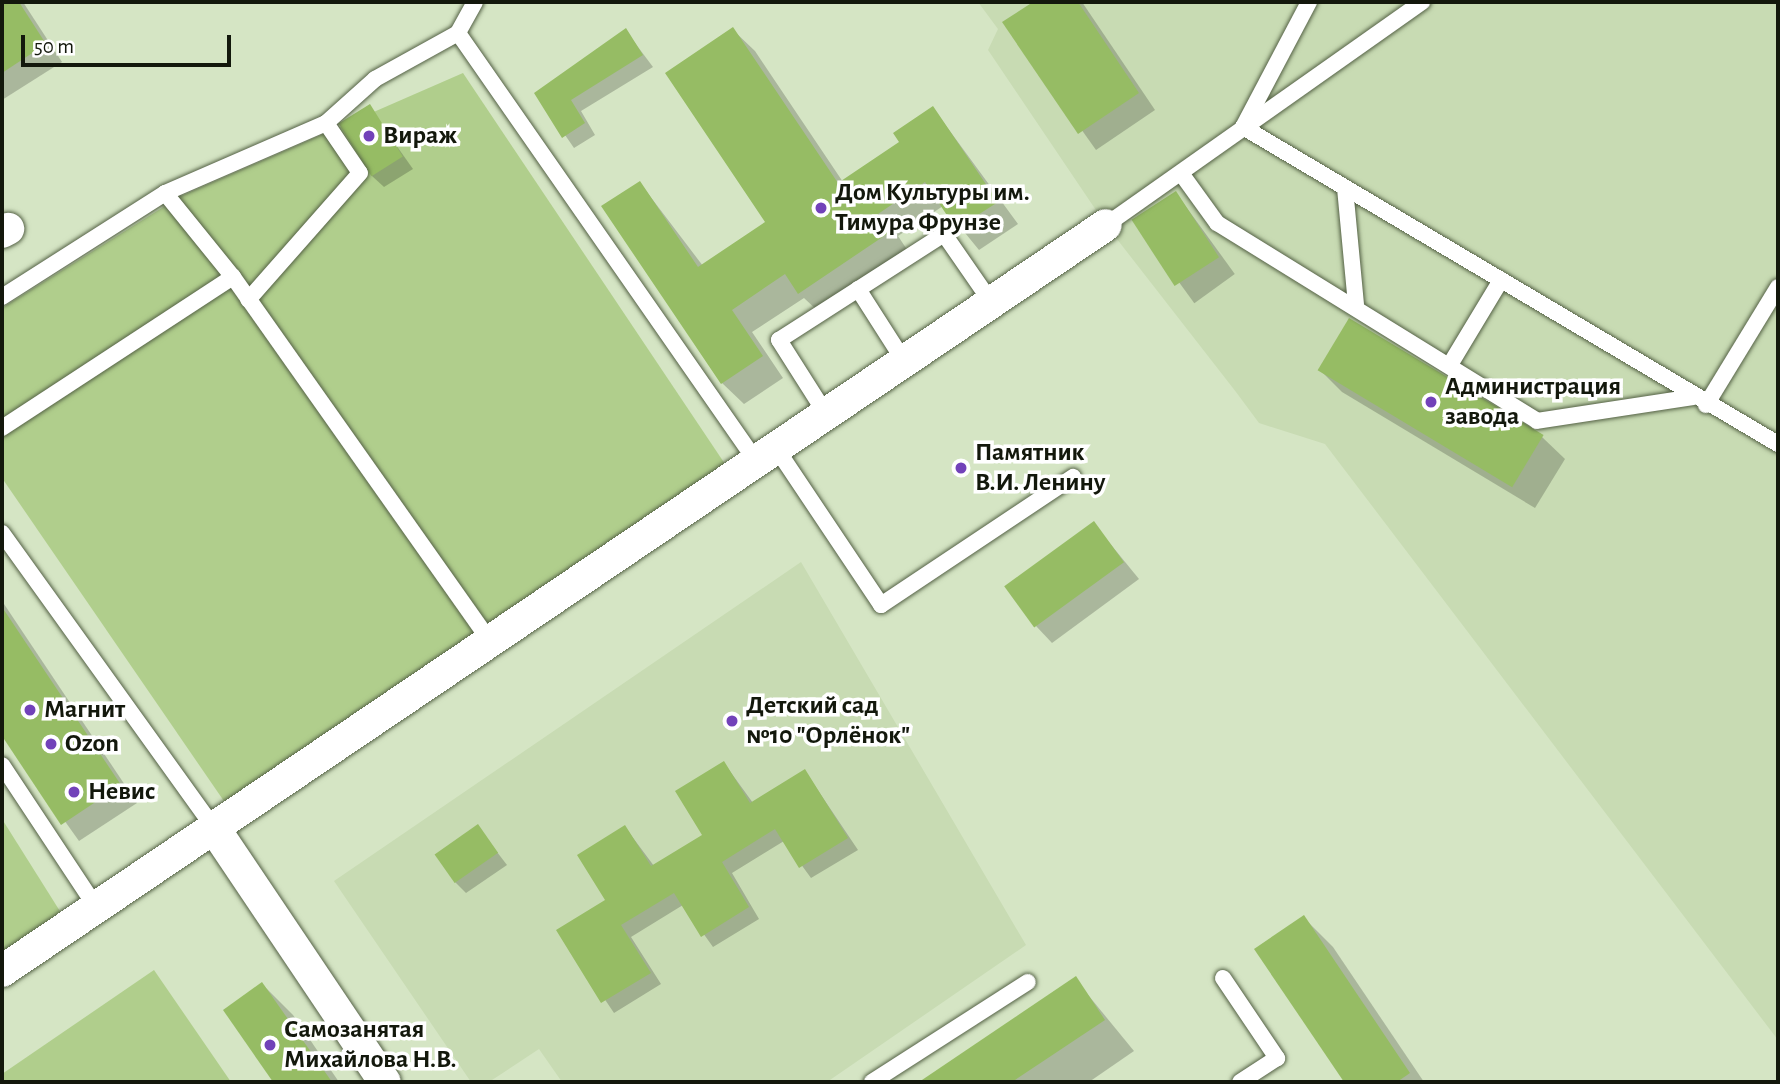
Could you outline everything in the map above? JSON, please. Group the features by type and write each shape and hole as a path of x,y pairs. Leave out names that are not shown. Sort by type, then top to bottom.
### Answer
{"street":[{"path":"2,971 1106,225"},
{"path":"214,828 385,1082"}],"lane":[{"path":"2,297 165,193 326,123 374,79 458,33 475,2"},
{"path":"1243,127 1309,2"},
{"path":"1106,225 1183,176 1243,127 1422,2"},
{"path":"458,33 766,455 881,605 1073,477"},
{"path":"248,300 360,173 326,123"},
{"path":"1243,127 1699,401 1778,443"},
{"path":"1183,176 1217,223 1356,303 1537,421 1699,401 1778,288"},
{"path":"1345,188 1356,303"},
{"path":"165,193 233,277 489,641"},
{"path":"826,414 779,340 944,234 991,302"},
{"path":"2,428 233,277"},
{"path":"1451,363 1501,280"},
{"path":"858,289 904,361"},
{"path":"2,533 214,828"},
{"path":"2,765 96,907"},
{"path":"1223,978 1277,1058 1240,1082"},
{"path":"872,1082 1028,982"}],"shaded area":[{"path":"978,2 1778,2 1778,1040 1325,444 1259,423 1106,225 988,50 998,29"},
{"path":"463,73 725,464 228,807 2,478 2,308 181,196"},
{"name":"Детский сад №10 \"Орлёнок\"","path":"801,562 1026,945 827,1082 562,1082 539,1049 489,1082 471,1082 334,881"},
{"path":"2,819 63,916 2,955"},
{"path":"154,970 231,1082 2,1082 2,1074"}],"building":[{"path":"2,2 19,2 46,44 2,73"},
{"path":"1033,2 1078,2 1139,93 1078,134 1002,22"},
{"name":"Дом Культуры им. Тимура Фрунзе","path":"733,27 838,183 899,142 893,133 933,106 998,202 956,229 925,182 878,214 890,232 798,294 785,274 732,310 763,356 721,384 601,206 640,181 698,267 765,222 665,73"},
{"path":"626,28 643,55 571,100 585,123 562,138 534,93"},
{"path":"370,104 403,157 371,176 339,124"},
{"path":"1176,191 1219,257 1175,286 1132,220"},
{"name":"Администрация завода","path":"1349,318 1544,435 1512,487 1318,370"},
{"path":"1094,521 1124,562 1034,628 1004,586"},
{"path":"2,607 121,785 61,825 2,736"},
{"path":"724,761 750,803 805,769 848,838 799,868 775,829 722,862 749,907 701,937 674,893 621,925 651,973 601,1003 556,930 605,900 577,855 625,825 651,866 702,835 675,791"},
{"path":"478,824 498,853 455,883 435,854"},
{"path":"1304,915 1410,1073 1397,1082 1344,1082 1254,949"},
{"path":"1076,976 1105,1020 1012,1082 919,1082"},
{"path":"262,982 332,1082 273,1082 223,1010"}],"place":[{"name":"Вираж","path":"369,136"},
{"name":"Дом Культуры им. Тимура Фрунзе","path":"821,208"},
{"name":"Администрация завода","path":"1431,402"},
{"name":"Памятник В.И. Ленину","path":"961,468"},
{"name":"Магнит","path":"30,710"},
{"name":"Детский сад №10 \"Орлёнок\"","path":"732,721"},
{"name":"Ozon","path":"51,744"},
{"name":"Невис","path":"74,792"},
{"name":"Самозанятая Михайлова Н.В.","path":"270,1045"}]}
